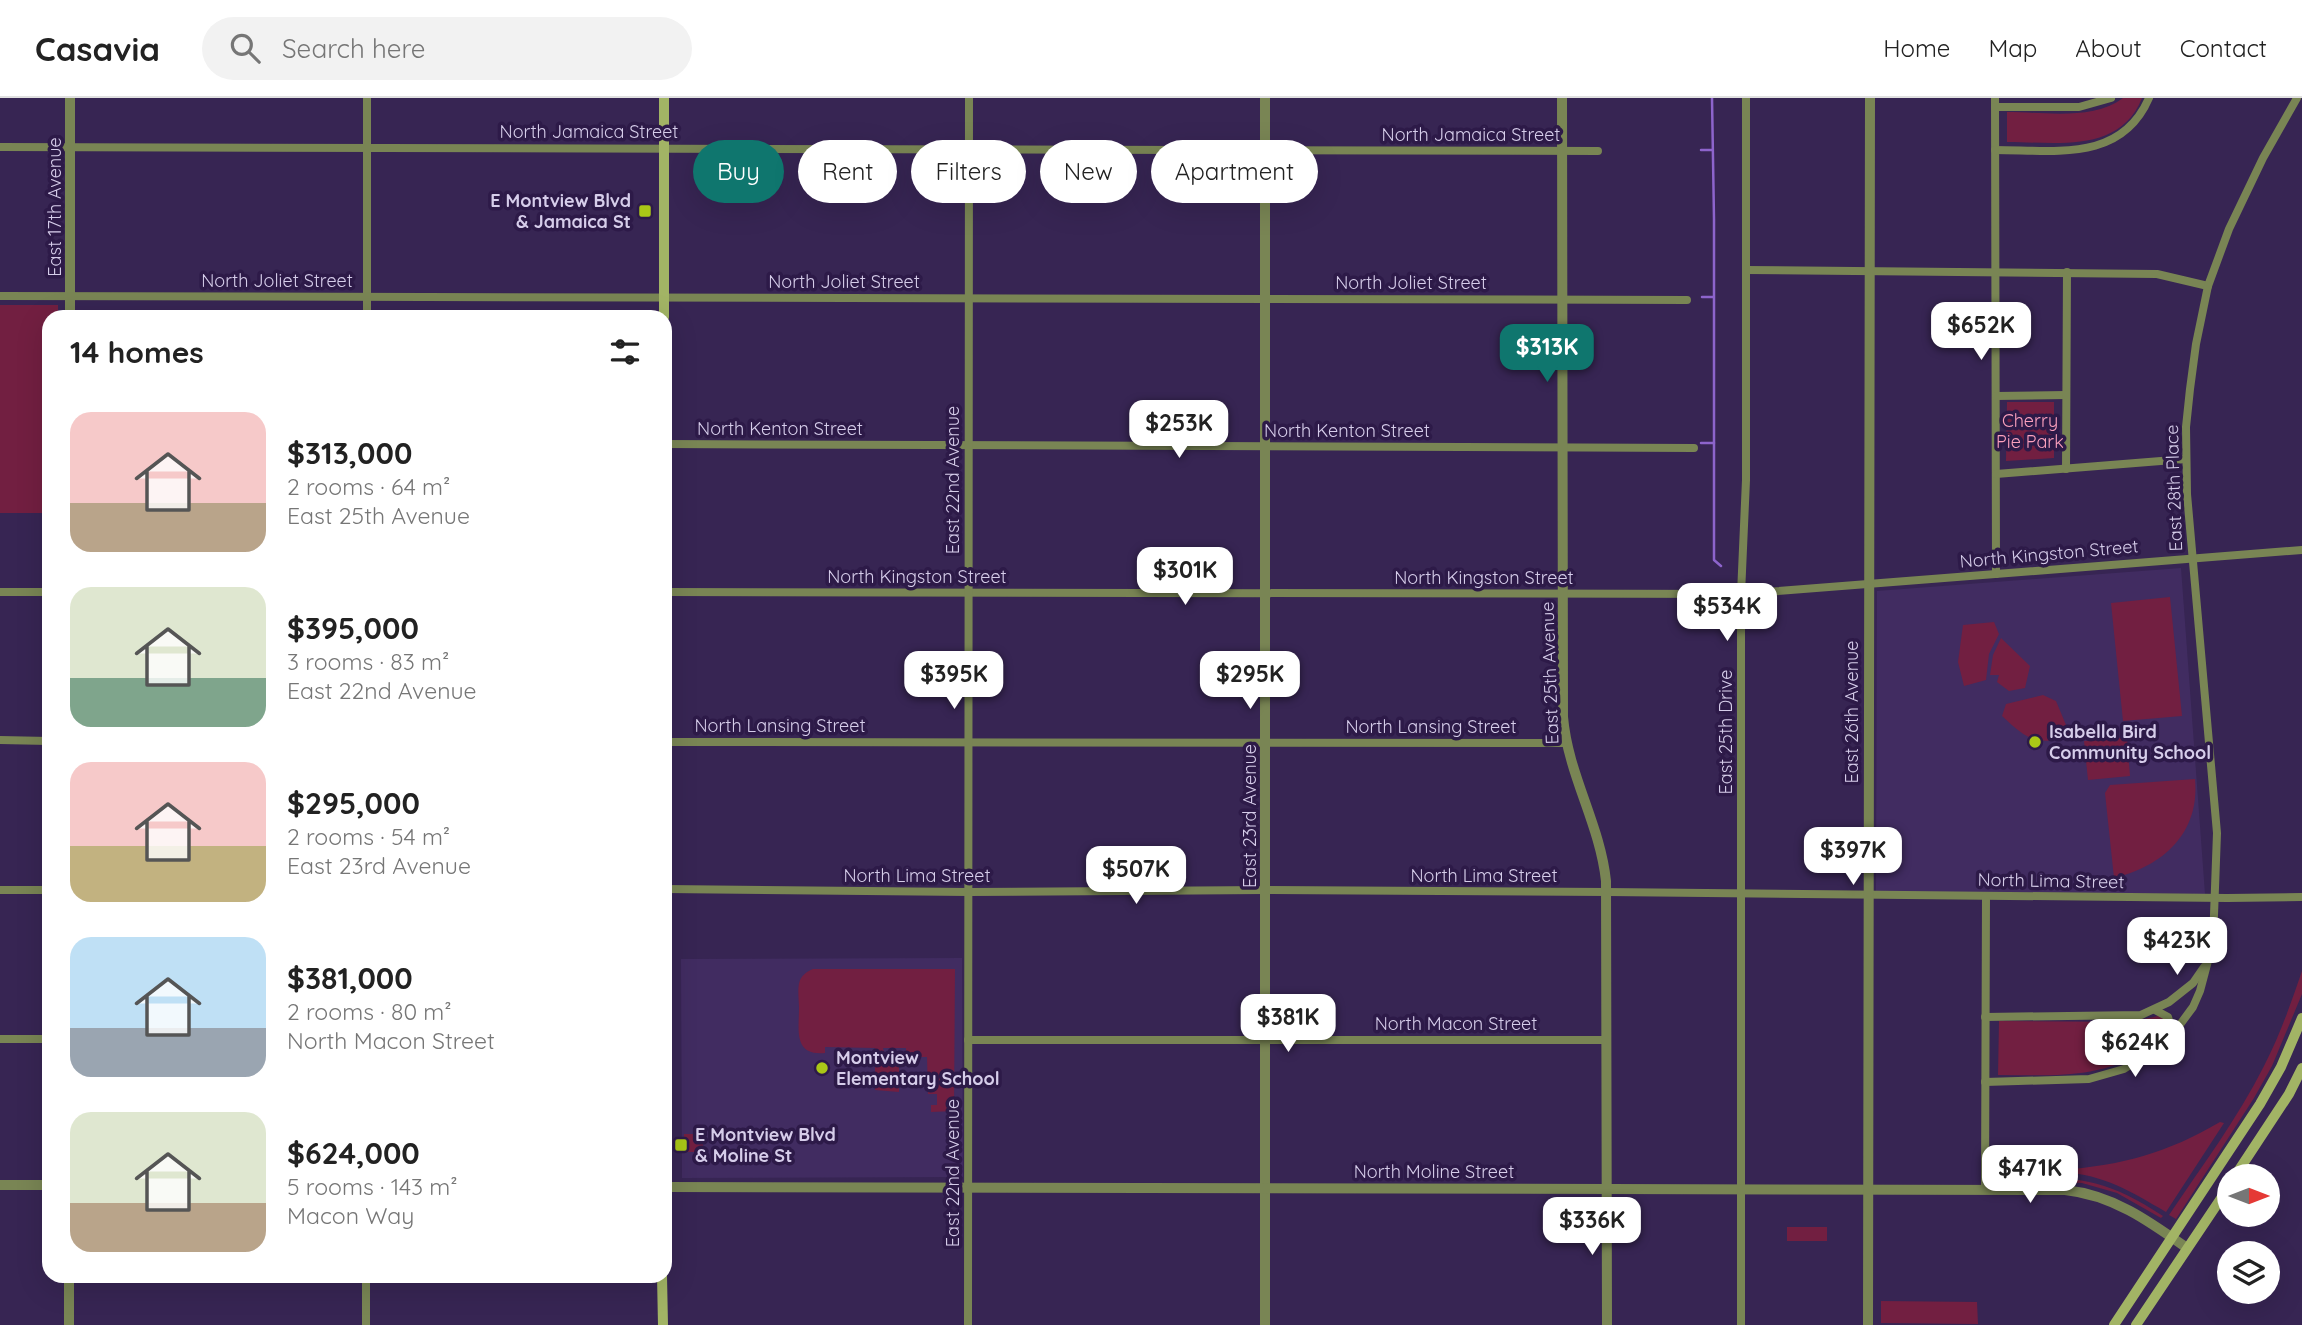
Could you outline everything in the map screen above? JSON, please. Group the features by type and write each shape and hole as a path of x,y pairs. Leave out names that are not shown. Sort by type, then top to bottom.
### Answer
{"main road":[{"path":"664,98 664,310"},
{"path":"2114,1325 2260,1104 2281,1067 2302,1018"},
{"path":"2243,1164 2289,1094 2302,1068"},
{"path":"2136,1325 2217,1204"},
{"path":"662,1283 663,1325"}],"street":[{"name":"East 17th Avenue","path":"70,98 70,310"},
{"path":"367,98 367,310"},
{"name":"East 22nd Avenue","path":"969,98 969,140"},
{"name":"East 23rd Avenue","path":"1265,98 1265,140"},
{"name":"East 25th Avenue","path":"1562,98 1563,717 1566,743 1598,835 1607,892 1607,1325"},
{"name":"East 25th Drive","path":"1741,1325 1741,594 1746,480 1746,98"},
{"name":"East 26th Avenue","path":"1868,1325 1870,98"},
{"path":"1996,574 1995,103 2079,107 2111,98"},
{"path":"1995,150 2071,149 2104,144 2130,129 2142,113 2148,98"},
{"name":"East 28th Place","path":"1985,1082 2089,1079 2124,1069 2173,1034 2193,1007 2210,958 2215,898 2216,809 2192,559 2186,427 2191,378 2208,286 2242,201 2297,98"},
{"name":"North Jamaica Street","path":"0,147 911,150"},
{"name":"North Jamaica Street","path":"1026,150 1151,150"},
{"name":"North Jamaica Street","path":"1318,150 1598,151"},
{"name":"East 22nd Avenue","path":"968,1325 969,203"},
{"name":"East 23rd Avenue","path":"1265,203 1265,1325"},
{"path":"1746,270 2157,274 2208,286"},
{"path":"2066,469 2067,272"},
{"name":"North Joliet Street","path":"0,296 1687,300"},
{"path":"1996,396 2066,395"},
{"name":"North Kenton Street","path":"672,444 1694,448"},
{"path":"1996,474 2186,459"},
{"name":"North Kingston Street","path":"672,592 1741,594 2302,550"},
{"path":"0,592 42,592"},
{"path":"0,740 42,741"},
{"name":"North Lansing Street","path":"672,742 1566,743"},
{"name":"North Lima Street","path":"672,889 2302,897"},
{"path":"0,890 42,890"},
{"path":"1985,1190 1986,896"},
{"path":"1985,1017 2141,1016 2169,1002 2193,983 2210,958"},
{"path":"2155,1010 2168,1017 2173,1034"},
{"path":"0,1039 42,1039"},
{"name":"North Macon Street","path":"968,1040 1608,1040"},
{"path":"0,1185 42,1185"},
{"name":"North Moline Street","path":"672,1188 2066,1190 2092,1194 2124,1206 2187,1248"},
{"path":"69,1283 69,1325"},
{"path":"366,1283 366,1325"}],"shaded area":[{"name":"Isabella Bird Community School","path":"2181,568 2205,894 1876,893 1877,591"},
{"name":"Montview Elementary School","path":"962,958 963,1177 682,1178 681,959"}],"green space":[{"path":"2123,98 2142,98 2132,116 2102,137 2065,143 2007,142 2007,112 2082,113 2111,105"},
{"path":"0,305 58,305 58,310 42,310 42,513 0,513"},
{"name":"Cherry Pie Park","path":"2007,402 2054,402 2054,458 2006,461"},
{"path":"2170,597 2182,716 2123,721 2111,603"},
{"path":"1994,622 1999,634 1989,654 1986,680 1964,686 1958,662 1963,625"},
{"path":"2001,638 2030,666 2025,688 2009,691 1997,682 1999,675 1990,675 1993,655"},
{"path":"2043,695 2056,701 2071,737 2049,741 2033,739 2002,716 2006,704"},
{"path":"2127,737 2130,776 2088,780 2084,741"},
{"path":"2195,779 2191,816 2175,844 2148,865 2114,878 2105,793 2110,785"},
{"path":"813,969 955,969 954,1111 931,1112 931,1105 937,1105 937,1094 928,1094 927,1057 906,1057 906,1048 883,1048 884,1052 899,1052 899,1092 875,1090 875,1048 825,1047 825,1053 815,1053 803,1046 799,1033 799,987 803,976"},
{"path":"2302,971 2302,994 2272,1066 2176,1219 2169,1215 2231,1123 2264,1066"},
{"path":"2158,1016 2163,1018 2167,1028 2159,1038 2143,1051 2109,1067 2073,1074 1998,1075 1999,1021 2130,1022"},
{"path":"2220,1122 2224,1123 2166,1212 2104,1180 2062,1172 2144,1156 2182,1142"},
{"path":"684,1134 703,1134 703,1152 684,1152"},
{"path":"2000,1177 2047,1177 2085,1181 2121,1193 2163,1216 2161,1218 2117,1193 2082,1183 2000,1180"},
{"path":"1787,1227 1827,1227 1827,1241 1787,1241"},
{"path":"1881,1301 1977,1302 1978,1324 1881,1323"}],"waterway":[{"path":"1712,98 1714,560 1721,566"},
{"path":"1701,150 1712,150"},
{"path":"1702,297 1713,297"},
{"path":"1701,443 1714,443"}],"place":[{"name":"E Montview Blvd & Jamaica St","path":"645,211"},
{"name":"Isabella Bird Community School","path":"2035,742"},
{"name":"Montview Elementary School","path":"822,1068"},
{"name":"E Montview Blvd & Moline St","path":"681,1145"}]}
